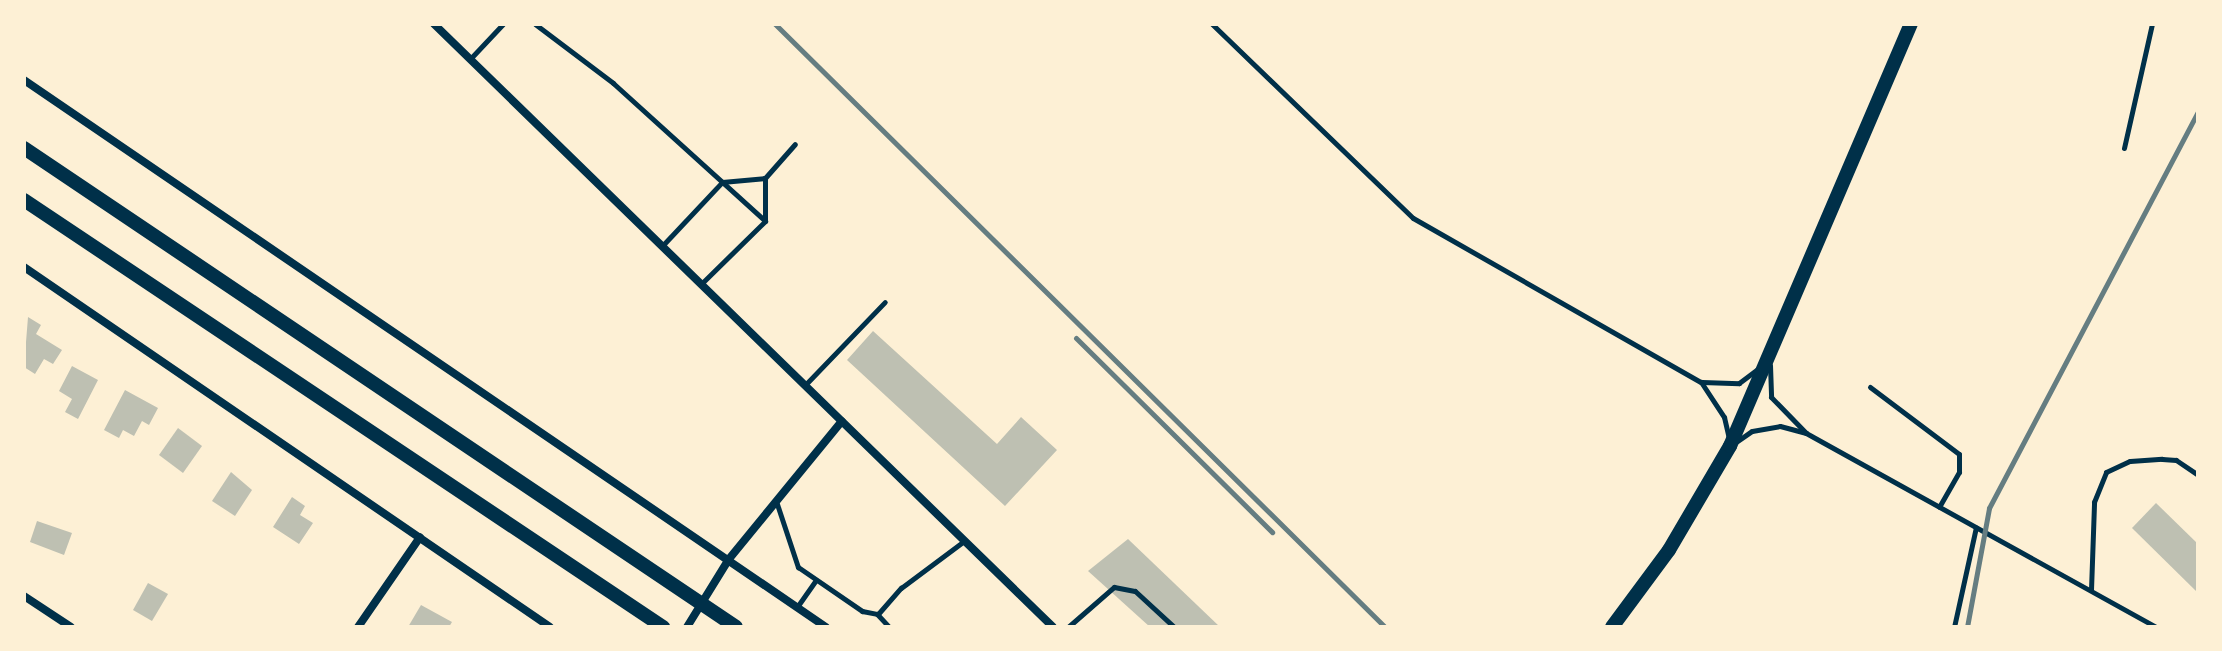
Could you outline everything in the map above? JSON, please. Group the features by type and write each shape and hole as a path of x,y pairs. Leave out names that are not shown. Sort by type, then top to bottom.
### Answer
{"main road":[{"path":"1612,627 1669,550 1730,446 1911,24"},
{"path":"24,148 736,627"},
{"path":"24,200 663,627"}],"street":[{"path":"434,24 1053,627"},
{"path":"24,80 826,627"},
{"path":"24,267 550,627"},
{"path":"687,627 729,559 842,421"},
{"path":"358,627 420,537"},
{"path":"24,596 71,627"}],"lane":[{"path":"470,59 503,24"},
{"path":"535,24 613,83 765,221"},
{"path":"1212,24 1413,218 1701,382 1724,417 1730,446 1752,431 1780,426 1806,433 2156,627"},
{"path":"2124,148 2152,24"},
{"path":"700,285 765,221 765,178 795,144"},
{"path":"661,247 722,182 765,178"},
{"path":"805,385 885,302"},
{"path":"1701,382 1739,383 1769,360"},
{"path":"1769,360 1771,397 1806,433"},
{"path":"1870,387 1959,454 1959,472 1939,507"},
{"path":"2091,590 2094,502 2106,472 2130,461 2162,459 2176,460 2198,475"},
{"path":"776,501 789,527 791,557 816,580 862,611 877,614 889,627"},
{"path":"1954,627 1976,527"},
{"path":"877,614 901,588 965,540"},
{"path":"797,607 816,580"},
{"path":"1068,627 1114,587 1135,591 1174,627"}],"building":[{"path":"28,317 41,325 36,334 62,350 53,364 44,359 35,374 24,367"},
{"path":"873,331 997,444 1021,417 1057,450 1005,506 847,360"},
{"path":"72,366 98,380 78,419 65,412 72,399 59,391"},
{"path":"125,390 158,408 149,425 142,421 134,436 123,430 119,438 104,430"},
{"path":"178,428 202,446 183,473 159,455"},
{"path":"231,472 252,490 235,516 212,501"},
{"path":"292,497 305,506 300,515 313,523 299,544 273,527"},
{"path":"2156,503 2198,544 2198,593 2132,528"},
{"path":"37,521 72,533 64,555 30,542"},
{"path":"1128,539 1220,627 1150,627 1088,571"},
{"path":"148,583 168,594 152,621 133,610"},
{"path":"421,605 452,622 449,627 408,627"}],"railway":[{"path":"775,24 1385,627"},
{"path":"1967,627 1989,508 2198,112"},
{"path":"1076,338 1272,532"}]}
